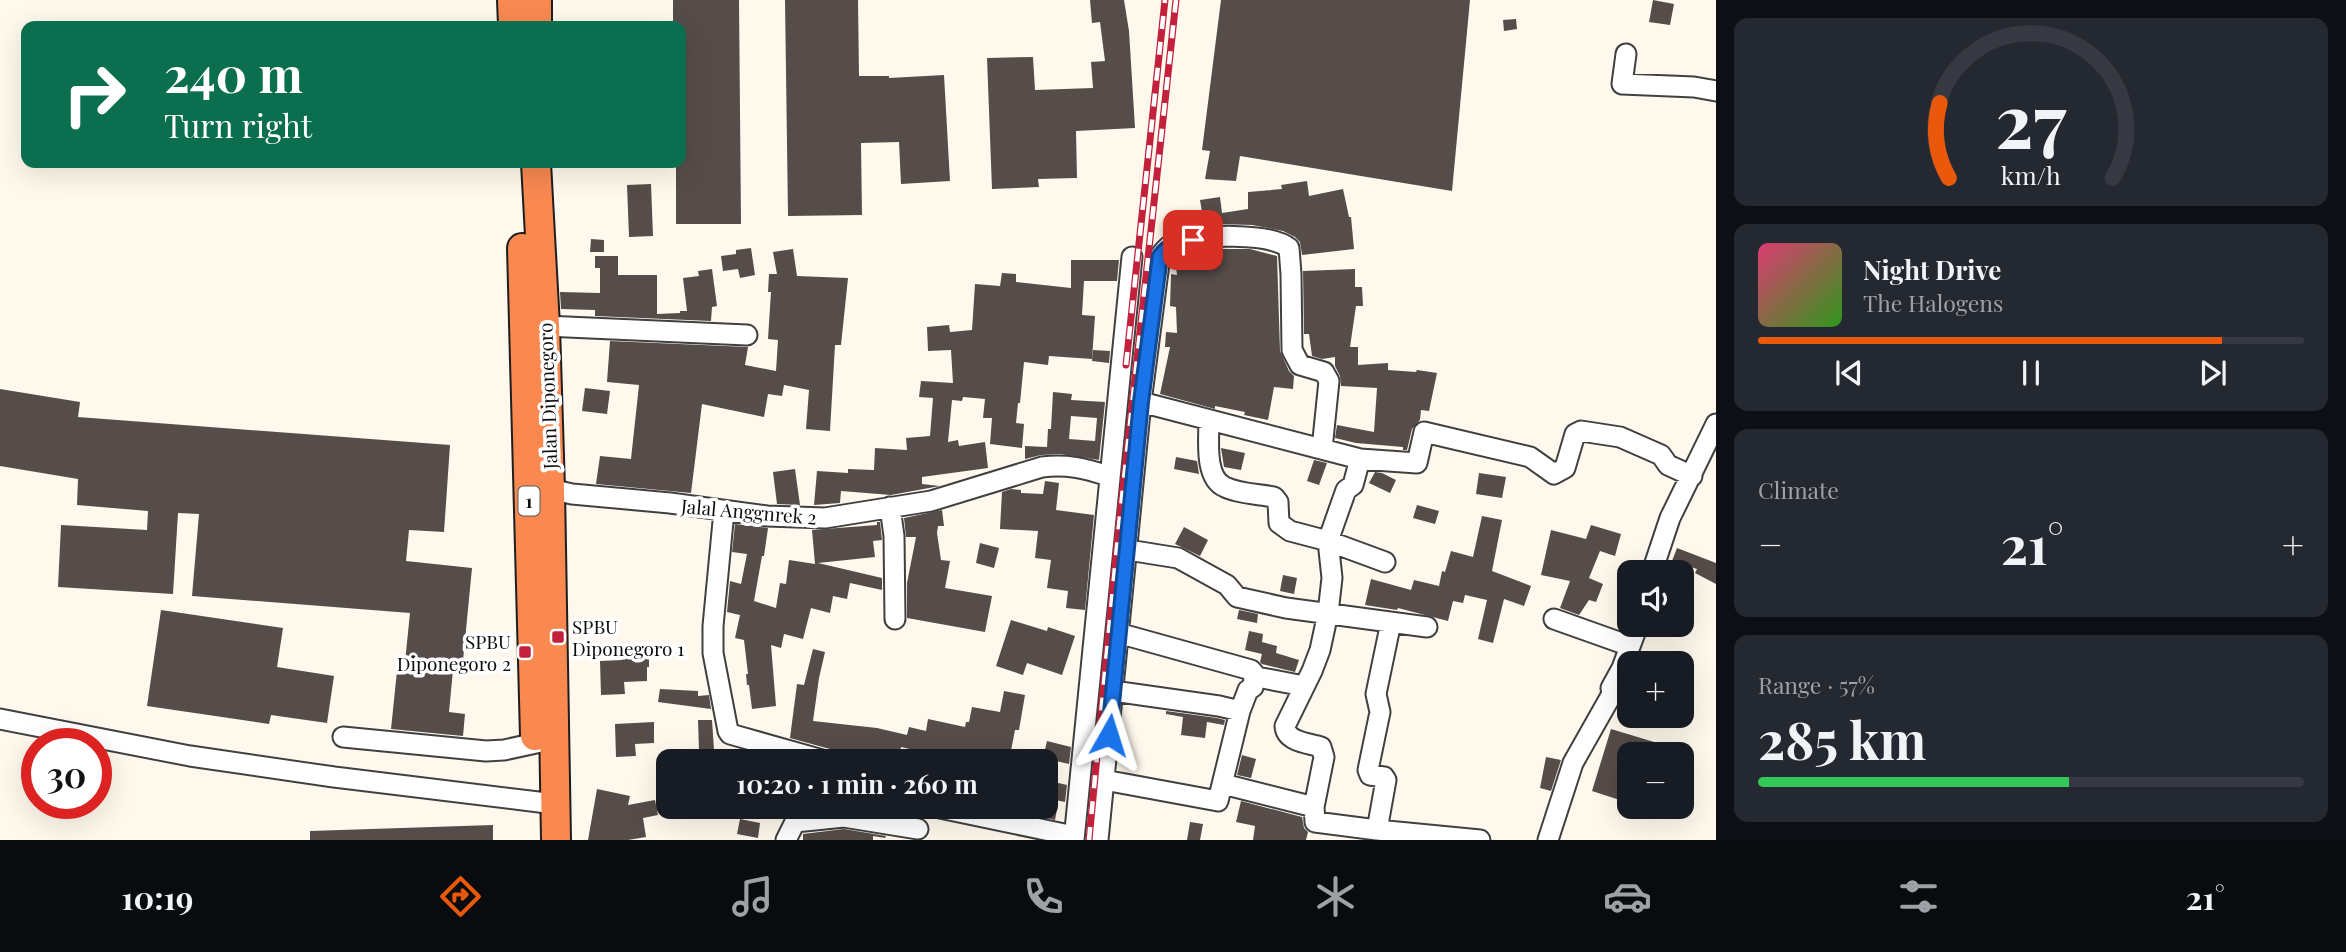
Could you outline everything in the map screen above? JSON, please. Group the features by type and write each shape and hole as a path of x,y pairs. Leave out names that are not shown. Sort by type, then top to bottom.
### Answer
{"highway":[{"path":"512,0 513,21"},
{"path":"537,0 537,21"},
{"name":"Jalan Diponegoro","path":"518,168 528,451 546,803 556,840"},
{"name":"Jalan Diponegoro","path":"536,168 545,326 550,489 544,741"},
{"name":"Jalan Diponegoro","path":"538,840 546,803"}],"street":[{"path":"1626,54 1622,84 1694,87 1716,91"},
{"path":"1098,840 1141,402 1160,256 1168,246 1211,238 1262,238 1286,246 1289,252 1292,350 1300,365 1324,372 1329,381 1322,449"},
{"path":"989,819 1074,838 1108,476 1132,257"},
{"path":"545,326 747,335"},
{"path":"1141,402 1360,459 1417,463 1424,432 1530,457 1554,474 1565,468 1575,435 1581,431 1620,437 1661,455 1668,465 1692,477"},
{"path":"1209,420 1211,468 1215,479 1223,487 1275,497 1278,502 1279,523 1290,531 1328,541 1385,562"},
{"path":"1657,560 1671,518 1716,424"},
{"path":"1360,459 1353,485 1346,490 1328,541 1332,578 1320,650 1285,726 1286,733 1290,738 1324,750 1314,807 1315,822 1480,840"},
{"name":"Jalal Anggnrek 2","path":"550,489 572,494 767,516 825,518 931,500 1042,467 1080,467 1108,476"},
{"path":"890,507 894,536 895,619"},
{"path":"724,511 713,653 728,732 783,749"},
{"path":"1128,550 1178,558 1227,585 1237,597 1286,607 1427,627"},
{"path":"1555,619 1630,646"},
{"path":"1377,830 1385,779 1371,775 1368,770 1380,712 1376,694 1391,622"},
{"path":"1104,780 1216,801 1220,798 1240,711 1248,690 1253,687 1254,676 1251,670 1118,633"},
{"path":"1548,840 1573,763 1612,694 1611,688 1634,637"},
{"path":"1254,676 1304,686"},
{"path":"1113,691 1240,711"},
{"path":"0,719 190,756 546,803"},
{"path":"343,737 486,751 544,741"},
{"path":"1223,784 1314,807"},
{"path":"786,840 794,822 810,819"},
{"path":"877,819 918,829"}],"building":[{"path":"673,0 739,0 741,224 676,224 676,168 686,168 686,21 673,21"},
{"path":"785,0 858,0 859,76 889,78 944,75 950,181 901,184 899,142 861,143 862,215 788,216"},
{"path":"1090,0 1124,0 1129,31 1135,128 1076,131 1077,178 1038,179 1039,187 992,189 987,58 1033,57 1035,90 1093,88 1091,62 1105,61 1100,22 1092,23"},
{"path":"1221,0 1470,0 1452,191 1240,156 1236,181 1205,179 1210,151 1202,150"},
{"path":"1653,0 1674,4 1670,25 1649,22"},
{"path":"1516,19 1517,29 1504,31 1503,20"},
{"path":"1307,181 1309,196 1343,189 1351,217 1354,249 1302,255 1300,242 1295,237 1283,231 1252,225 1216,224 1175,230 1174,222 1203,218 1200,200 1220,197 1222,213 1248,209 1248,192 1282,189 1281,185"},
{"path":"651,184 653,236 629,237 627,185"},
{"path":"591,239 604,240 604,252 590,252"},
{"path":"751,248 755,275 740,278 738,269 723,271 721,256"},
{"path":"793,249 797,276 848,278 841,345 835,345 830,431 806,429 809,390 784,385 782,396 768,394 764,417 702,404 691,493 596,484 600,456 631,459 639,385 607,382 610,341 748,347 745,365 776,371 778,340 768,339 771,292 768,292 769,274 777,274 773,252"},
{"path":"1250,249 1277,256 1280,351 1294,376 1293,389 1274,387 1268,420 1244,415 1245,412 1215,406 1215,409 1160,394 1170,347 1165,347 1166,332 1177,333 1176,307 1170,306 1171,274 1177,275 1175,258 1189,252"},
{"path":"595,256 618,256 618,275 657,275 657,314 687,311 683,278 699,276 698,271 712,269 717,306 712,307 711,321 595,316 595,310 561,309 560,292 600,293 600,268 595,268"},
{"path":"1071,260 1119,260 1117,281 1084,281 1082,315 1095,316 1092,359 1049,356 1048,365 1024,362 1016,423 1024,424 1022,448 990,444 992,418 983,418 985,399 963,397 962,401 952,400 948,442 958,440 959,446 985,442 988,468 922,477 922,484 940,486 891,495 841,491 840,503 814,505 817,471 848,473 848,469 874,470 875,448 907,450 906,438 930,436 933,398 919,397 921,381 953,383 951,350 928,351 927,327 949,325 950,332 972,330 975,284 1000,286 1002,273 1016,274 1016,282 1071,288"},
{"path":"1355,269 1355,287 1362,287 1363,306 1356,306 1350,347 1358,347 1358,365 1388,363 1388,370 1437,373 1429,411 1421,410 1420,420 1412,429 1407,450 1403,450 1403,447 1356,443 1335,438 1337,425 1374,432 1377,388 1341,386 1335,357 1322,359 1312,356 1309,334 1304,334 1303,271"},
{"path":"1093,350 1110,351 1109,363 1092,361"},
{"path":"585,388 610,391 607,414 582,411"},
{"path":"0,389 80,402 78,417 450,445 444,532 409,530 406,561 472,568 462,671 453,670 449,712 465,714 463,736 391,729 397,671 404,672 410,613 192,596 199,514 178,513 173,594 58,587 61,525 147,530 148,511 77,505 78,479 0,466"},
{"path":"1053,392 1072,394 1071,400 1105,402 1099,460 1060,454 1025,459 1025,446 1047,447 1048,429 1051,429","holes":["1071,416 1097,418 1095,441 1069,439"]},
{"path":"1221,448 1245,453 1241,470 1224,467"},
{"path":"1176,457 1197,461 1199,474 1174,469"},
{"path":"1314,460 1327,463 1319,485 1307,481"},
{"path":"795,469 800,505 777,504 773,472"},
{"path":"1375,472 1396,480 1390,493 1369,483"},
{"path":"1479,473 1506,477 1502,498 1476,494"},
{"path":"1045,481 1059,483 1056,510 1094,515 1085,610 1066,608 1068,591 1047,588 1051,560 1035,558 1038,531 1000,529 1002,492 1011,489 1021,490 1021,493 1043,494"},
{"path":"1417,505 1439,511 1435,524 1413,518"},
{"path":"942,510 944,526 938,526 937,533 941,560 950,561 945,588 992,596 985,632 907,618 907,583 916,537 906,537 904,518"},
{"path":"1482,516 1502,520 1492,571 1531,586 1524,606 1504,599 1493,643 1478,639 1487,600 1465,595 1463,603 1453,601 1448,621 1398,608 1365,605 1371,579 1411,590 1414,580 1439,586 1451,551 1473,557"},
{"path":"877,522 880,522 882,540 873,541 875,557 818,563 882,578 882,590 850,583 847,599 833,596 830,613 811,608 803,639 784,634 781,648 771,645 776,706 752,709 747,685 744,640 735,638 740,615 727,612 730,581 741,584 747,554 732,552 735,524 768,528 754,601 776,608 780,583 786,584 789,560 815,564 812,530 877,525"},
{"path":"1591,525 1621,534 1615,556 1600,551 1589,578 1603,584 1596,602 1589,600 1579,615 1560,608 1570,581 1541,575 1551,530 1586,539"},
{"path":"1184,527 1208,540 1200,556 1175,544"},
{"path":"980,543 999,548 994,568 976,563"},
{"path":"1677,548 1716,563 1716,584 1695,573 1697,569 1694,568 1694,560 1672,560"},
{"path":"1283,575 1297,578 1294,594 1280,591"},
{"path":"161,610 283,628 277,667 334,676 327,723 271,715 269,724 147,706"},
{"path":"1239,610 1258,614 1257,623 1237,619"},
{"path":"1011,620 1047,631 1048,627 1075,636 1062,675 1027,663 1023,675 996,666"},
{"path":"1249,631 1263,634 1262,642 1277,646 1276,653 1299,660 1295,672 1262,664 1262,654 1245,650"},
{"path":"649,646 647,681 624,682 625,694 601,695 600,661 622,660 622,647"},
{"path":"813,649 825,652 813,721 877,728 907,735 909,727 926,731 928,719 965,727 966,722 969,722 972,707 1000,712 1004,691 1025,695 1019,730 1015,730 1011,749 830,749 790,738 797,684 804,685"},
{"path":"660,689 698,691 698,696 709,695 711,709 658,702"},
{"path":"1166,711 1225,720 1224,725 1207,722 1205,738 1181,735 1183,717 1166,714"},
{"path":"698,720 712,720 714,749 699,749"},
{"path":"654,722 654,743 635,744 636,756 616,757 615,724"},
{"path":"1611,729 1654,742 1617,742 1617,799 1592,791"},
{"path":"1047,741 1071,747 1069,764 1058,761 1058,749 1045,749"},
{"path":"1242,755 1256,759 1251,778 1237,775"},
{"path":"1546,757 1561,760 1551,791 1540,788"},
{"path":"1058,783 1067,785 1065,802 1058,801"},
{"path":"597,789 630,796 628,805 655,800 656,815 643,818 646,837 588,840"},
{"path":"1241,801 1302,817 1304,828 1308,832 1306,840 1253,840 1255,826 1236,822"},
{"path":"740,819 760,823 758,838 737,834"},
{"path":"1190,822 1203,824 1200,840 1187,840"},
{"path":"493,825 493,840 310,840 310,831"},
{"path":"844,829 886,836 873,836 873,840 803,840 803,834"}],"railway":[{"path":"1126,365 1165,0"},
{"path":"1089,840 1119,525 1176,0"}],"place":[{"name":"SPBU Diponegoro 1","path":"558,637"},
{"name":"SPBU Diponegoro 2","path":"525,652"}],"route":[{"path":"1109,735 1141,402 1160,256 1168,246 1193,240"}]}
